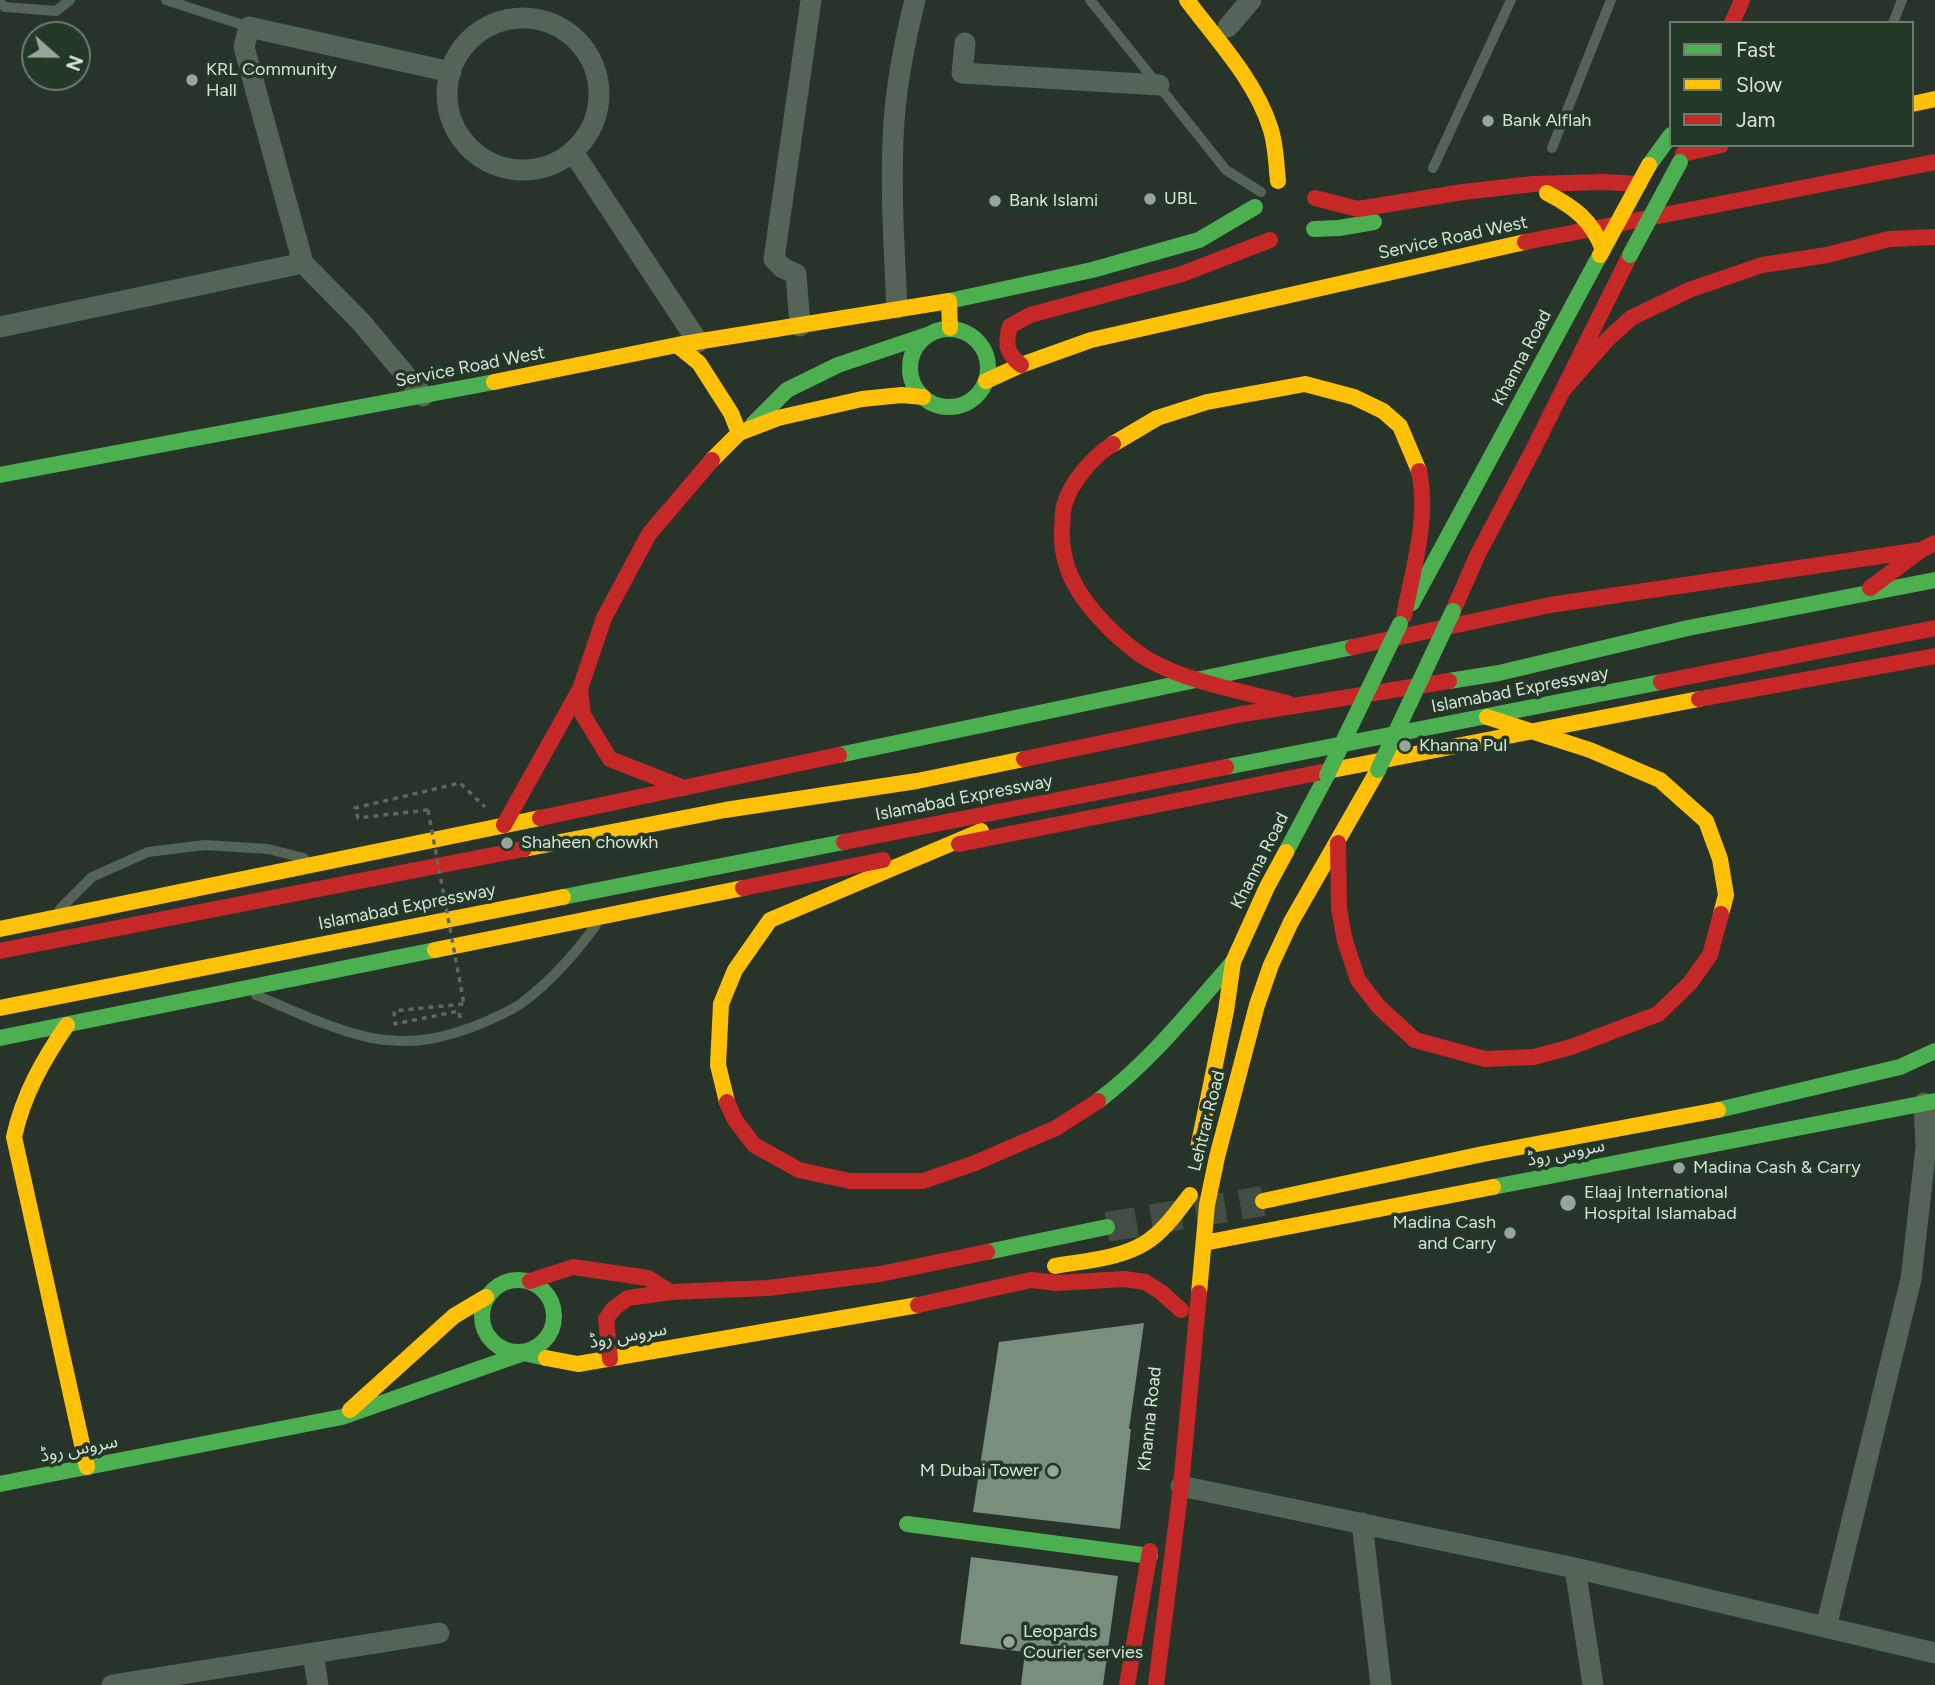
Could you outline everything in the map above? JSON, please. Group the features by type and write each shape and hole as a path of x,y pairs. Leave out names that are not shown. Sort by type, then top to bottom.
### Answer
{"main road":[{"path":"1187,0 1253,91 1292,182 1315,198 1358,209 1543,182 1598,181 1639,184"},
{"path":"1733,21 1742,0"},
{"path":"1225,23 1265,78"},
{"path":"1914,104 1935,99"},
{"name":"Khanna Road","path":"1180,1316 1192,1182 1226,1012 1233,962 1267,887 1327,775 1402,620 1649,164 1669,138"},
{"path":"1563,390 1683,154 1713,147"},
{"name":"Service Road West","path":"986,381 1021,365 1091,340 1198,314 1546,237 1935,162"},
{"path":"1270,240 1257,226 1258,199 1292,182"},
{"path":"1021,365 1010,357 1006,338 1010,326 1030,315 1161,282 1221,262 1270,240 1294,243 1314,229 1339,228 1547,193 1587,217 1601,252"},
{"path":"1314,229 1318,208 1315,198"},
{"name":"Service Road West","path":"0,475 423,396 687,343 949,301 1092,270 1199,240 1258,199"},
{"path":"1563,390 1608,339 1631,318 1689,290 1762,265 1827,255 1889,239 1935,237"},
{"path":"949,301 950,328"},
{"path":"504,825 580,689 604,618 649,534 707,464 786,390 838,365 938,330 963,330 982,345 987,357 986,381 971,401 946,407 934,404 916,388 910,365 918,343 927,335"},
{"path":"687,343 745,430"},
{"path":"1296,705 1172,671 1148,660 1127,645 1091,611 1076,589 1065,564 1062,533 1064,505 1084,469 1104,450 1157,418 1207,402 1305,384 1354,397 1383,411 1399,426 1419,469 1423,489 1423,514 1402,620"},
{"name":"Lehtrar Road","path":"1156,1685 1181,1486 1207,1205 1257,1005 1271,965 1291,922 1378,770 1478,554 1563,390"},
{"path":"745,430 778,418 862,399 902,395 923,397"},
{"path":"1862,593 1930,547"},
{"path":"0,929 1550,605 1930,547"},
{"name":"Islamabad Expressway","path":"0,951 711,812 918,781 1237,715 1499,673 1688,628 1935,579"},
{"name":"Islamabad Expressway","path":"0,1007 1935,628"},
{"path":"0,1038 1528,731 1935,656"},
{"path":"580,689 583,715 610,759 684,788"},
{"path":"1338,843 1339,909 1345,941 1358,979 1379,1007 1415,1040 1485,1059 1534,1057 1571,1047 1658,1014 1690,984 1710,955 1726,895 1720,859 1706,821 1660,780 1590,750 1484,716"},
{"path":"1065,798 770,920 736,970 721,1004 718,1034 718,1065 724,1095 735,1120 754,1145 799,1170 850,1181 923,1181 975,1163 1056,1128 1125,1081 1233,962"},
{"path":"67,1025 34,1078 16,1124 14,1137 86,1467"},
{"path":"1263,1201 1483,1154 1722,1109 1900,1067 1935,1051"},
{"name":"سروس روڈ","path":"1204,1243 1930,1102"},
{"path":"0,1122 14,1137"},
{"path":"1031,1280 1054,1266 1113,1255 1144,1243 1164,1226 1192,1182"},
{"path":"610,1359 606,1319 614,1308 628,1298 671,1292 768,1288 880,1274 1107,1227"},
{"path":"342,1418 454,1316 486,1297 498,1285 513,1279 530,1281 573,1267 648,1278 671,1292"},
{"name":"سروس روڈ","path":"0,1484 342,1418 524,1353 578,1364 950,1300 1031,1280 1056,1283 1124,1279 1145,1282 1161,1292 1180,1316"},
{"path":"486,1297 481,1313 483,1330 493,1344 508,1352 524,1353 539,1346 550,1334 554,1319 552,1303 544,1290 530,1281"},
{"path":"907,1524 1150,1556"},
{"path":"1127,1685 1154,1532"}],"street":[{"path":"800,326 796,274 783,268 774,259 811,0"},
{"path":"897,308 892,202 894,120 904,46 915,0"},
{"path":"1225,23 1251,0"},
{"path":"529,17 557,25 581,43 596,69 599,99 591,128 572,152 546,167 516,170 488,162 464,144 450,117 446,88 452,72 454,59 473,35 499,20 529,17"},
{"path":"423,396 361,322 303,263 244,47 249,27 452,72"},
{"path":"965,43 962,73 1159,85"},
{"path":"572,152 687,343"},
{"path":"0,327 303,263"},
{"path":"1826,1627 1911,1279 1930,1102"},
{"path":"1181,1486 1575,1568 1935,1653"},
{"path":"1362,1524 1381,1685"},
{"path":"1575,1568 1593,1685"},
{"path":"112,1685 439,1633"},
{"path":"313,1653 318,1685"}],"lane":[{"path":"0,3 5,7 56,11 70,0"},
{"path":"166,0 249,27"},
{"path":"1090,0 1226,170 1258,199"},
{"path":"1433,168 1511,0"},
{"path":"1552,148 1611,0"},
{"path":"1894,21 1902,0"},
{"path":"51,918 92,877 148,852 205,845 268,849 324,863"},
{"path":"243,989 328,1026 372,1038 413,1042 444,1037 462,1032 521,1004 580,947 601,917"}],"path":[{"path":"462,1032 459,1011 395,1024 394,1011 464,1004 428,810 358,818 355,808 460,783 504,825"}],"building":[{"path":"1144,1323 1129,1429 1120,1529 973,1512 999,1342"},
{"path":"971,1557 1118,1576 1103,1685 1021,1685 1025,1652 960,1644"}],"tunnel":[{"path":"1107,1227 1263,1201"}],"traffic: fast":[{"path":"1649,165 1669,138"},
{"path":"1630,255 1680,162"},
{"path":"949,301 1092,270 1199,240 1255,207"},
{"path":"1314,229 1374,222"},
{"path":"1412,603 1600,255"},
{"path":"949,329 964,332 977,340 985,353 988,368 985,383 977,396 964,404 949,407 934,404 921,396 913,383 910,368 913,353 921,340 934,332 949,329"},
{"path":"753,424 787,390 838,365 927,335"},
{"path":"0,475 494,382"},
{"path":"1449,681 1499,673 1688,628 1935,580"},
{"path":"1378,770 1453,611"},
{"path":"1327,775 1400,624"},
{"path":"839,755 1353,647"},
{"path":"1226,767 1661,682"},
{"path":"1286,852 1327,775"},
{"path":"563,897 844,842"},
{"path":"0,1038 435,950"},
{"path":"1098,1101 1152,1053 1233,962"},
{"path":"1718,1110 1900,1067 1935,1051"},
{"path":"1493,1187 1935,1101"},
{"path":"987,1252 1107,1227"},
{"path":"525,1280 544,1290 552,1302 554,1316 552,1330 544,1342 532,1350 511,1352 492,1342 484,1330 482,1309 492,1290 504,1282 525,1280"},
{"path":"0,1484 342,1417 524,1353 546,1358"},
{"path":"907,1524 1150,1556"}],"traffic: slow":[{"path":"1187,0 1234,60 1255,93 1274,140 1278,181"},
{"path":"1914,104 1935,99"},
{"path":"1600,255 1649,165"},
{"path":"1547,193 1588,222 1603,250"},
{"path":"986,381 1021,365 1091,340 1525,242"},
{"path":"494,382 677,345 949,301 950,328"},
{"path":"677,345 699,363 731,413 739,433"},
{"path":"1113,444 1157,418 1207,402 1305,384 1354,397 1383,411 1400,426 1419,471"},
{"path":"712,460 739,433 778,418 862,399 902,395 923,397"},
{"path":"1327,771 1699,699"},
{"path":"1487,717 1590,750 1660,780 1706,821 1720,859 1726,895 1721,914"},
{"path":"524,849 725,810 917,781 1024,759"},
{"path":"1199,1293 1207,1205 1257,1005 1271,965 1291,922 1378,770"},
{"path":"0,929 540,818"},
{"path":"727,1102 718,1065 721,1004 735,970 770,920 981,831"},
{"path":"1198,1148 1226,1011 1233,962 1286,852"},
{"path":"435,950 743,888"},
{"path":"0,1008 563,897"},
{"path":"67,1025 35,1078 14,1137 87,1467"},
{"path":"1263,1201 1483,1154 1718,1110"},
{"path":"1204,1243 1493,1187"},
{"path":"1055,1266 1101,1259 1124,1253 1145,1243 1170,1221 1190,1195"},
{"path":"350,1410 454,1316 486,1297"},
{"path":"546,1358 578,1364 918,1305"}],"traffic: jam":[{"path":"1733,21 1742,0"},
{"path":"1683,154 1713,147"},
{"path":"1525,242 1935,162"},
{"path":"1315,198 1358,209 1533,184 1639,184"},
{"path":"1563,390 1608,339 1631,318 1689,290 1762,265 1827,255 1889,239 1935,237"},
{"path":"1021,365 1010,352 1008,332 1010,326 1030,315 1182,274 1270,240"},
{"path":"1453,611 1478,554 1630,255"},
{"path":"1113,444 1083,471 1071,488 1063,508 1062,543 1065,558 1069,573 1084,599 1115,634 1149,660 1199,681 1287,703"},
{"path":"504,825 580,689 604,618 649,534 712,460"},
{"path":"1404,616 1421,526 1422,489 1419,471"},
{"path":"1870,588 1921,550 1935,543"},
{"path":"1353,647 1550,605 1921,550"},
{"path":"1661,682 1935,628"},
{"path":"1699,699 1935,656"},
{"path":"1024,759 1237,715 1449,681"},
{"path":"580,689 583,715 610,759 684,788"},
{"path":"540,818 839,755"},
{"path":"844,842 1226,767"},
{"path":"959,844 1327,771"},
{"path":"1338,843 1339,909 1345,941 1358,980 1379,1007 1415,1040 1485,1059 1534,1057 1571,1047 1658,1014 1690,983 1710,955 1721,914"},
{"path":"0,951 524,849"},
{"path":"743,888 883,860"},
{"path":"727,1102 735,1120 754,1145 799,1170 850,1181 923,1181 975,1163 1056,1128 1098,1101"},
{"path":"610,1359 606,1319 614,1308 628,1298 671,1292 768,1288 880,1274 987,1252"},
{"path":"530,1281 573,1267 648,1278 670,1292"},
{"path":"918,1305 1031,1280 1056,1283 1124,1279 1145,1282 1181,1310"},
{"path":"1156,1685 1181,1486 1199,1293"},
{"path":"1127,1685 1150,1551"}],"place":[{"name":"KRL Community Hall","path":"192,80"},
{"name":"Bank Alflah","path":"1488,121"},
{"name":"UBL","path":"1150,199"},
{"name":"Bank Islami","path":"995,201"},
{"name":"Khanna Pul","path":"1405,746"},
{"name":"Shaheen chowkh","path":"507,843"},
{"name":"Madina Cash & Carry","path":"1679,1168"},
{"name":"Elaaj International Hospital Islamabad","path":"1568,1203"},
{"name":"Madina Cash and Carry","path":"1510,1233"},
{"name":"M Dubai Tower","path":"1053,1471"},
{"name":"Leopards Courier servies","path":"1009,1642"}]}
